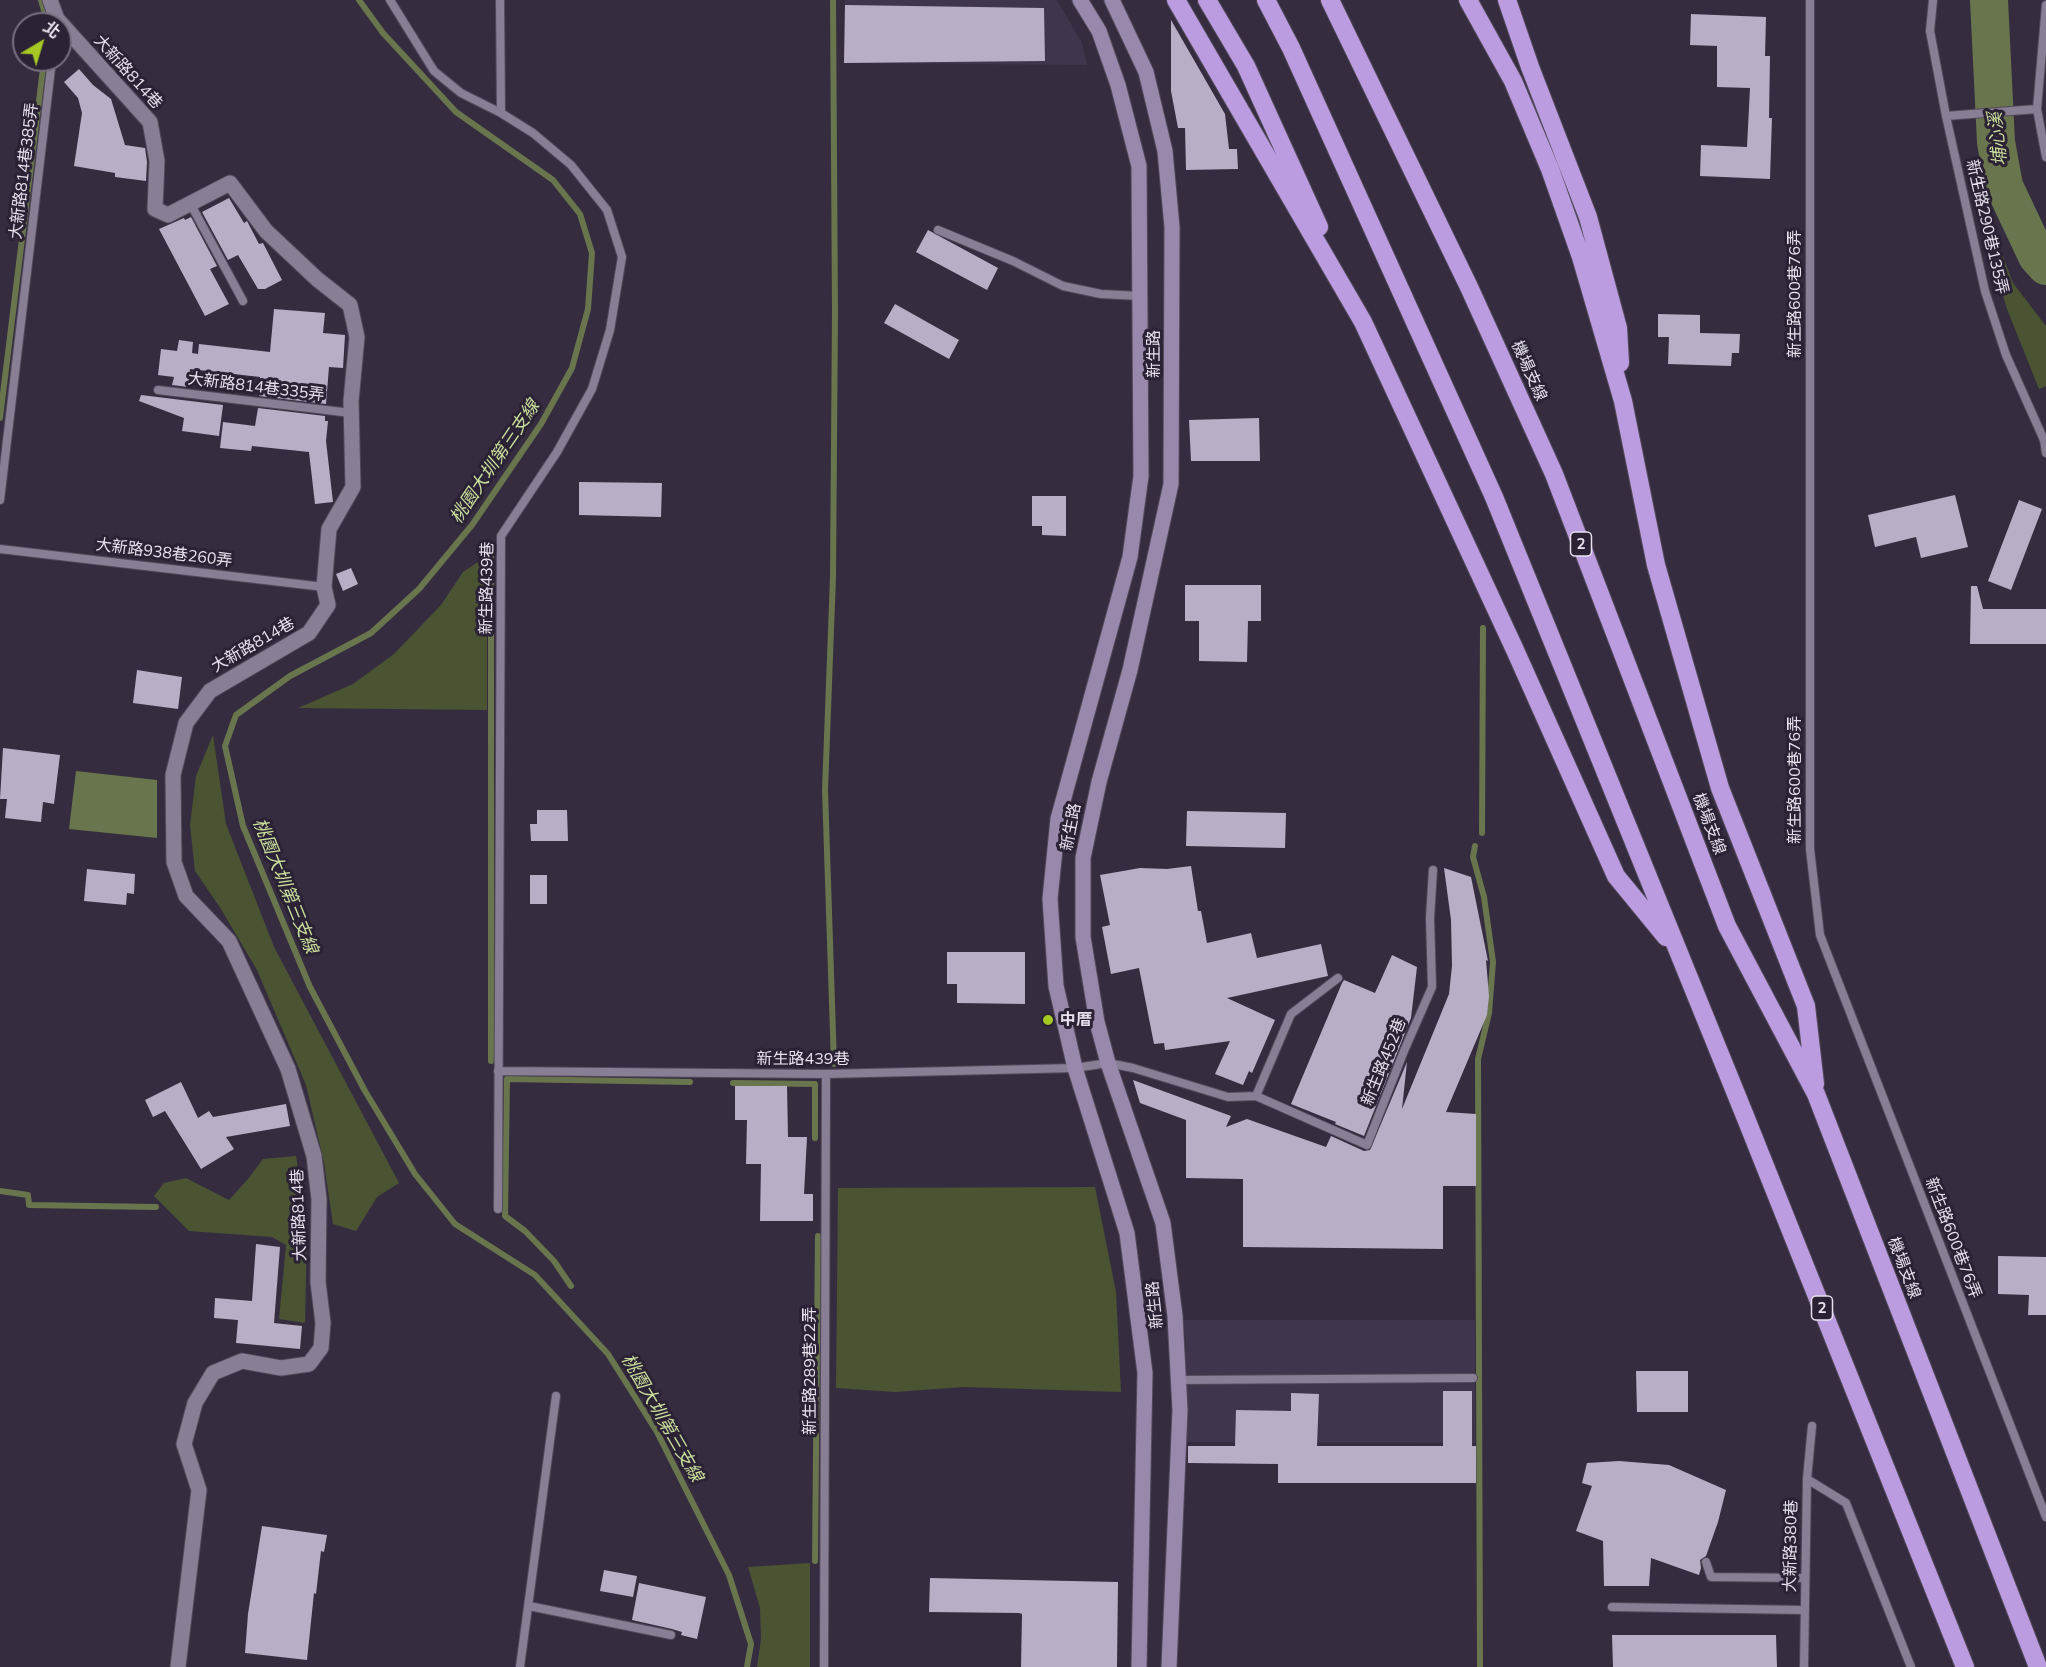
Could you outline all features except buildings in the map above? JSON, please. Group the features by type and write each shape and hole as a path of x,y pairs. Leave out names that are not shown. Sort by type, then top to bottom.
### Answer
{"highway":[{"path":"1176,0 1363,322"},
{"path":"1208,0 1246,66 1515,650 1616,876 1677,950"},
{"name":"2","path":"1266,0 1296,59 1494,496 1965,1667"},
{"name":"機場支線","path":"1330,0 1464,277 1554,474 1727,926 1816,1094 2038,1667"},
{"path":"1468,0 1513,81 1550,169 1581,257 1623,401 1656,565 1720,788 1806,1006 1816,1094"},
{"path":"1508,0 1530,67 1588,217 1600,258 1618,328 1623,401"}],"main road":[{"name":"新生路","path":"1080,0 1099,31 1118,85 1139,166 1141,476 1130,557 1058,819 1050,899 1056,986 1075,1068 1126,1233 1145,1373 1139,1667"},
{"name":"新生路","path":"1112,0 1146,72 1165,151 1172,227 1171,484 1130,670 1098,783 1083,858 1083,937 1097,1022 1108,1063 1163,1223 1176,1316 1180,1410 1168,1667"}],"street":[{"name":"大新路814巷","path":"72,38 150,122 157,161 155,209 168,215 230,183 266,231 316,279 350,305 357,337 351,413 353,487 329,529 324,587 328,605 309,633 210,691 186,723 173,775 174,862 186,896 229,941 288,1069 314,1156 319,1199 318,1282 323,1323 321,1348 309,1364 281,1368 242,1361 213,1373 195,1403 184,1444 199,1490 178,1667"}],"lane":[{"name":"新生路439巷","path":"390,0 434,71 461,93 501,113 533,133 571,165 607,210 622,257 610,330 592,389 557,452 501,536 498,1209"},
{"path":"500,0 501,113"},
{"name":"新生路600巷76弄","path":"1810,0 1810,849 1820,935 2046,1517"},
{"name":"新生路290巷135弄","path":"1933,0 1930,31 1946,116 1985,291 2007,355 2044,440 2046,453"},
{"path":"2046,5 2043,80 2037,109 2046,157"},
{"name":"大新路814巷385弄","path":"0,500 51,72"},
{"path":"1946,116 2037,109"},
{"path":"190,203 243,301"},
{"path":"938,230 1013,261 1063,286 1101,294 1140,296"},
{"name":"大新路814巷335弄","path":"158,390 351,413"},
{"name":"大新路938巷260弄","path":"0,549 324,587"},
{"name":"新生路452巷","path":"1108,1063 1133,1068 1228,1097 1256,1096 1367,1145 1432,987 1430,918 1433,870"},
{"path":"1256,1096 1291,1014 1338,978"},
{"name":"新生路439巷","path":"498,1071 826,1074 1075,1068 1108,1063"},
{"name":"新生路289巷22弄","path":"824,1667 826,1074"},
{"path":"1178,1380 1473,1378"},
{"path":"520,1667 556,1396"},
{"name":"大新路380巷","path":"1804,1667 1807,1479 1812,1426"},
{"path":"1807,1479 1846,1503 1911,1667"},
{"path":"1706,1562 1711,1577 1804,1578"},
{"path":"529,1606 671,1635"},
{"path":"1612,1607 1804,1610"}],"shaded area":[{"path":"845,0 1057,0 1082,43 1087,65 844,63"},
{"path":"1975,185 1979,185 2013,283 2046,326 2046,386 2039,389 2007,309 1980,219"},
{"path":"487,556 487,710 298,708 353,684 394,654 441,605 463,572"},
{"path":"213,735 226,824 274,947 399,1183 377,1197 356,1231 333,1224 324,1163 306,1085 257,970 221,909 195,871 190,825 196,776"},
{"path":"76,771 157,780 157,838 69,829"},
{"path":"296,1156 307,1221 305,1323 279,1319 286,1245 272,1237 189,1231 154,1196 164,1183 186,1178 229,1200 263,1159"},
{"path":"1095,1187 1116,1292 1121,1392 963,1387 895,1392 836,1388 838,1188"},
{"path":"1182,1320 1475,1320 1475,1443 1186,1442 1186,1337"},
{"path":"810,1563 810,1667 757,1667 761,1639 760,1608 748,1567"}],"waterway":[{"path":"41,0 44,12"},
{"name":"桃園大圳第三支線","path":"359,0 383,33 456,112 553,180 580,214 592,253 588,309 572,368 541,424 472,525 419,589 371,633 290,676 236,715 225,746 243,826 310,987 365,1091 415,1174 455,1224 535,1275 608,1354 657,1432 729,1575 751,1644 747,1667"},
{"path":"833,0 835,312 833,577 825,790 834,1064"},
{"name":"埔心溪","path":"1989,0 1996,142 2004,186 2037,256 2046,266"},
{"path":"0,418 43,72"},
{"path":"491,555 491,1061"},
{"path":"1482,833 1483,628"},
{"path":"1475,846 1473,857 1484,897 1493,962 1489,1013 1478,1059 1480,1667"},
{"path":"571,1286 554,1261 525,1231 505,1216 507,1079 690,1082"},
{"path":"733,1083 815,1084 815,1138"},
{"path":"0,1191 28,1195 29,1205 156,1207"},
{"path":"815,1561 818,1236"}],"place":[{"name":"中厝","path":"1048,1020"}]}
